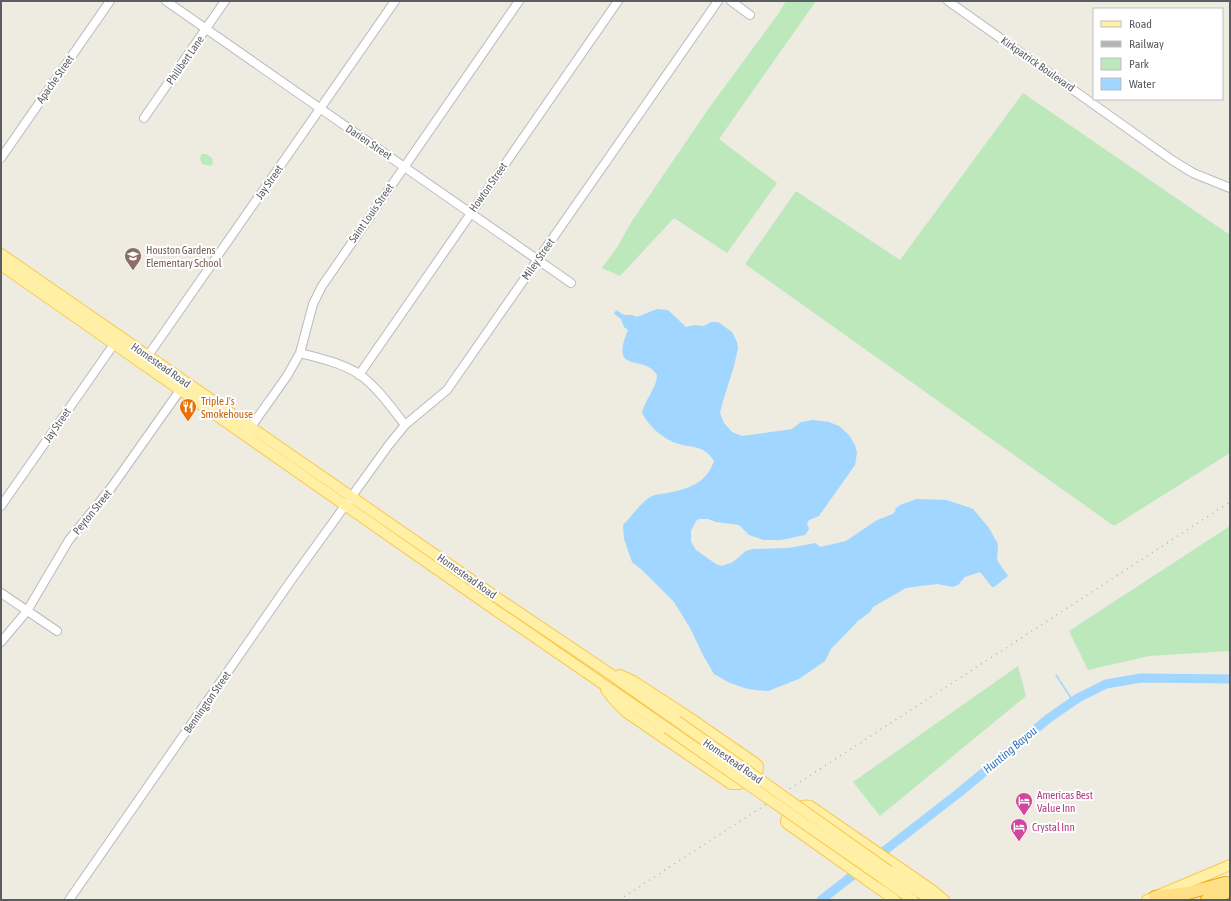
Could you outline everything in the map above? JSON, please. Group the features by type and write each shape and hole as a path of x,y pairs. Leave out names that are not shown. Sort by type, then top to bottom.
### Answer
{"highway":[{"path":"1151,899 1230,884"},
{"path":"1208,900 1230,891"}],"main road":[{"name":"Homestead Road","path":"1,254 182,386 244,435 667,728 889,871 914,900"},
{"name":"Homestead Road","path":"1,264 114,344 146,360"},
{"name":"Homestead Road","path":"182,386 251,426 603,669 931,900"},
{"path":"601,682 621,708 731,784 739,784 758,773 758,766 755,763 687,716 633,681 603,669"},
{"path":"895,900 788,824 786,822 788,815 804,804 810,806 865,844 889,871 944,900"},
{"path":"1151,899 1230,865"}],"street":[{"name":"Apache Street","path":"1,158 110,1"},
{"name":"Darien Street","path":"166,1 571,283"},
{"name":"Philibert Lane","path":"144,118 225,1"},
{"name":"Jay Street","path":"146,360 395,1"},
{"name":"Saint Louis Street","path":"244,435 287,376 300,353 313,304 322,286 519,1"},
{"name":"Howton Street","path":"359,375 618,1"},
{"name":"Miley Street","path":"345,505 405,425 446,390 718,1"},
{"path":"731,1 750,15"},
{"name":"Kirkpatrick Boulevard","path":"948,1 1172,160 1193,173 1230,188"},
{"name":"Jay Street","path":"1,506 114,344"},
{"path":"300,353 331,361 359,375 380,394 405,425"},
{"name":"Peyton Street","path":"1,642 27,611 66,545 111,488 182,386"},
{"name":"Bennington Street","path":"70,900 345,505"},
{"path":"1,593 57,631"}],"green space":[{"path":"786,1 816,1 719,139 777,183 727,253 674,218 620,276 602,268 709,108 779,13"},
{"path":"1023,93 1230,235 1230,453 1114,526 745,264 796,191 900,260"},
{"path":"202,154 206,154 212,158 213,164 211,166 202,164 200,158"},
{"path":"1230,526 1230,651 1149,656 1088,670 1069,631"},
{"path":"1018,666 1026,696 880,816 853,782"}],"water":[{"path":"657,309 668,310 686,327 694,325 704,326 711,322 718,322 732,332 738,348 720,413 724,423 732,432 742,436 792,429 801,422 813,420 829,422 839,426 849,435 855,445 857,453 855,465 819,516 809,520 807,524 809,529 805,535 781,540 764,540 749,535 739,525 716,522 708,519 699,519 696,521 691,531 691,542 696,550 716,564 722,566 733,562 746,551 753,549 788,548 816,543 820,547 846,541 877,520 893,514 896,510 895,509 900,505 917,499 946,500 973,509 989,528 998,544 997,560 1008,576 994,587 992,587 980,572 965,577 958,585 952,587 938,584 906,588 873,607 870,612 858,621 831,649 825,661 799,679 768,691 744,688 728,682 714,674 690,628 674,602 632,562 624,539 623,525 648,498 696,484 711,469 714,461 710,455 701,449 679,444 664,437 651,426 642,413 655,384 657,375 644,365 630,362 625,359 623,344 628,330 624,327 621,319 614,314 616,310 624,315 632,315 637,317"}],"waterway":[{"path":"1056,675 1073,701"},
{"name":"Hunting Bayou","path":"821,900 960,792 1049,718 1078,698 1106,684 1141,678 1230,679"}],"railway":[{"path":"619,900 1230,502"}],"place":[{"name":"Houston Gardens Elementary School","path":"133,271"},
{"name":"Triple J's Smokehouse","path":"188,422"},
{"name":"Americas Best Value Inn","path":"1024,816"},
{"name":"Crystal Inn","path":"1019,842"}]}
